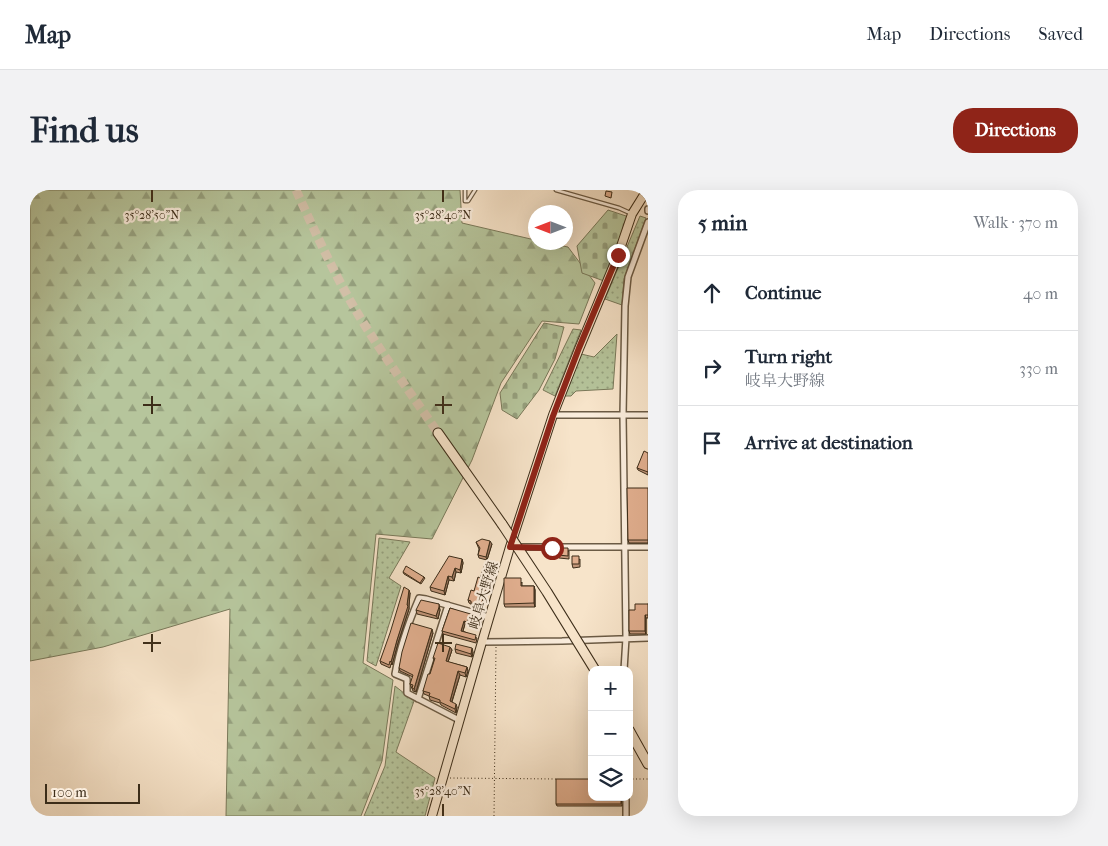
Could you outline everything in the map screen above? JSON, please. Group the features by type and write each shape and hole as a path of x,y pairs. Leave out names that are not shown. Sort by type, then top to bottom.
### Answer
{"highway":[{"path":"438,433 502,524 593,666"},
{"path":"633,737 648,764"}],"main road":[{"name":"岐阜大野線","path":"432,816 510,547 553,416 618,255 632,214 646,190"}],"street":[{"path":"624,666 626,638 623,331 628,277 648,222"},
{"path":"553,416 648,415"},
{"path":"510,547 648,547"},
{"path":"459,720 407,693 407,680 395,674 406,628 419,598 489,617"},
{"path":"418,699 448,605"},
{"path":"482,642 648,638"},
{"path":"626,801 626,816"}],"lane":[{"path":"465,190 465,201 468,202 475,190"},
{"path":"556,190 619,208 632,214"}],"path":[{"path":"494,816 496,642"},
{"path":"443,778 562,779"},
{"path":"633,779 648,779"}],"green space":[{"path":"30,190 460,190 462,223 528,238 528,250 570,250 595,283 579,324 542,321 501,383 472,460 432,539 376,534 363,663 393,680 382,761 361,816 226,816 230,609 103,647 30,661"},
{"path":"608,210 629,217 604,281 582,273 577,246"},
{"path":"640,216 646,218 624,279 622,305 605,299"},
{"path":"544,323 564,327 555,359 539,390 517,419 502,410 500,393"},
{"path":"573,329 581,330 555,396 543,390"},
{"path":"617,334 613,389 576,391 571,396 565,396 581,354 594,357"},
{"path":"379,538 410,542 389,578 401,586 376,666 367,661"},
{"path":"395,686 414,701 396,752 435,778 425,816 364,816 385,766"}],"building":[{"path":"606,191 612,192 611,198 605,196"},
{"path":"644,451 648,453 648,472 637,468"},
{"path":"627,488 648,488 648,540 628,540"},
{"path":"482,539 490,541 486,557 478,555 480,548 476,542"},
{"path":"558,548 568,548 568,556 558,555"},
{"path":"449,556 462,559 460,570 455,568 452,577 448,576 444,591 430,587"},
{"path":"572,556 579,556 579,564 572,564"},
{"path":"486,561 493,563 481,606 468,600 471,590 474,591 478,577 480,578"},
{"path":"406,566 424,577 420,583 403,572"},
{"path":"504,578 521,578 521,586 534,586 534,603 504,604"},
{"path":"404,587 409,590 408,606 389,665 380,661"},
{"path":"421,600 439,604 436,616 416,610"},
{"path":"635,604 648,604 648,615 645,615 645,631 629,631 629,610 635,610"},
{"path":"450,608 481,617 480,622 468,618 467,622 464,621 461,631 476,635 475,640 442,631"},
{"path":"411,623 432,629 414,689 412,688 413,685 410,684 413,675 399,668"},
{"path":"438,643 450,647 446,661 467,667 465,673 458,671 450,701 456,704 455,709 429,696 430,693 423,691 435,658 433,658"},
{"path":"456,644 472,648 471,654 455,649"},
{"path":"556,779 588,779 588,801 621,801 621,804 556,804"}],"tunnel":[{"path":"296,190 343,288 361,319 438,433"}],"route":[{"path":"552,548 510,547 553,416 618,255"}]}
